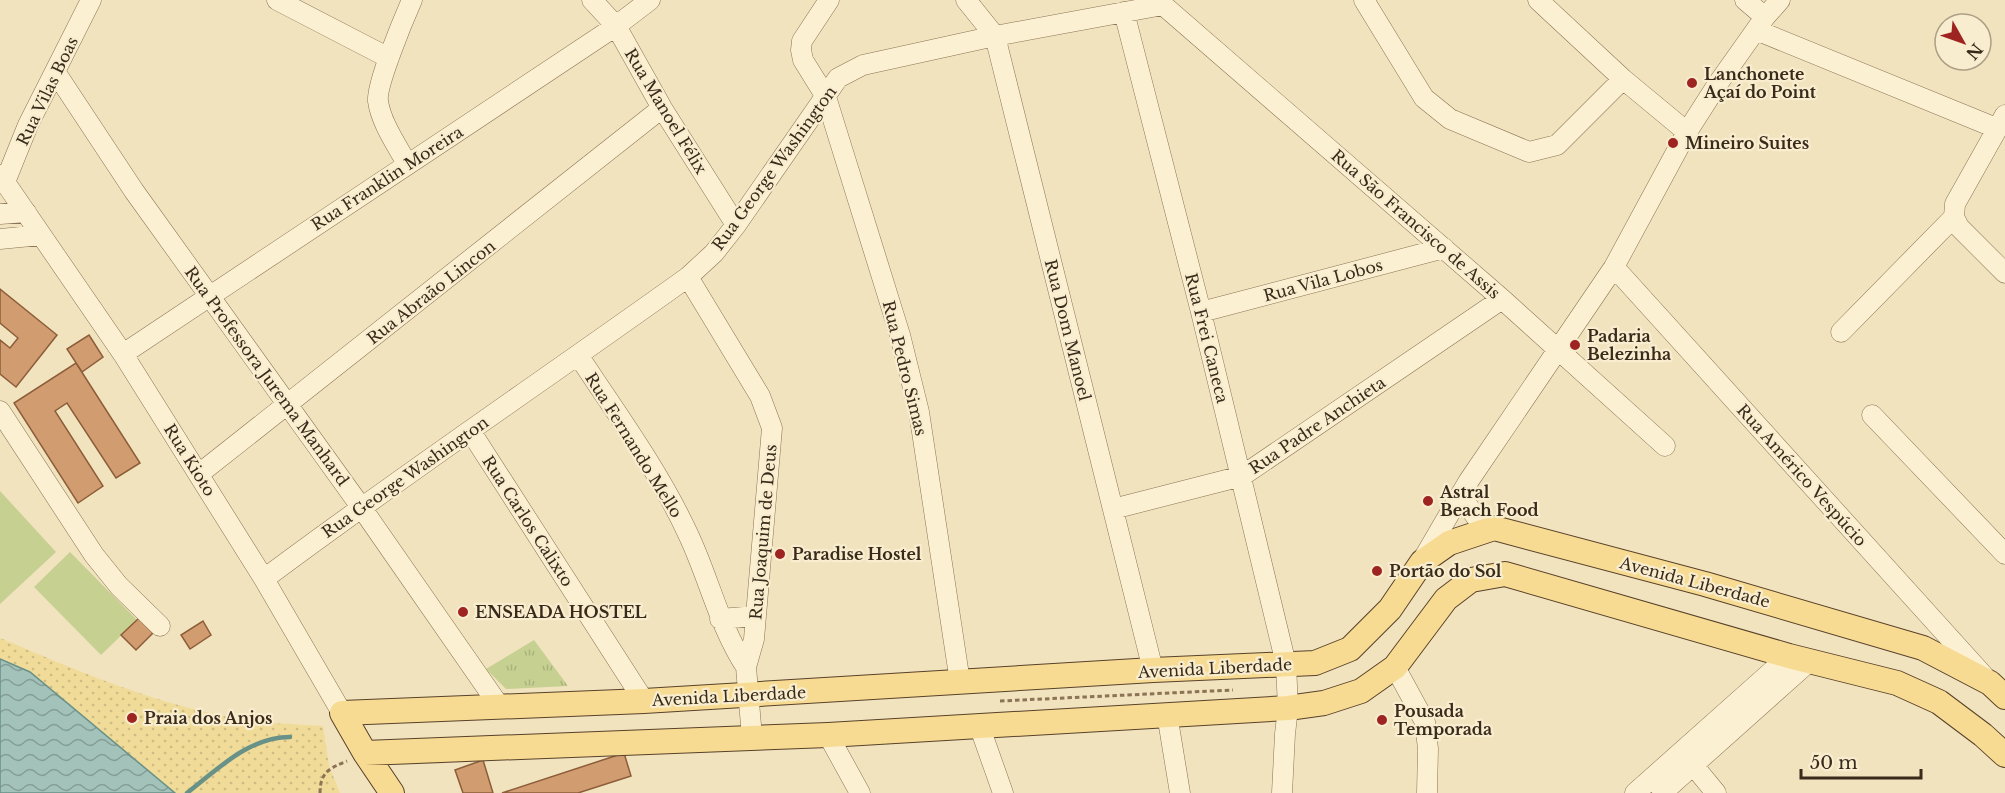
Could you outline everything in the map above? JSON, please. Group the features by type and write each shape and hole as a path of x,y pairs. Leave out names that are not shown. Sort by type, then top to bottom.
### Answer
{"main road":[{"name":"Avenida Liberdade","path":"342,713 644,701 1153,670 1315,663 1350,649 1390,609 1422,562 1449,543 1494,528 1705,584 1923,648 1998,690"},
{"path":"365,753 828,735 1288,708 1324,703 1361,691 1395,667 1446,599 1471,580 1505,574 1800,658 1897,683 1939,702 1983,735 2005,755"},
{"name":"Rua Kioto","path":"342,713 392,793"}],"street":[{"path":"277,0 389,58"},
{"path":"407,164 384,119 377,99 389,58 412,0"},
{"name":"Rua Manoel Félix","path":"592,0 616,26 662,108 736,225"},
{"name":"Rua Franklin Moreira","path":"123,354 616,26 650,0"},
{"name":"Rua Pedro Simas","path":"829,0 802,41 801,50 803,60 826,97 900,335 919,412 960,682"},
{"name":"Rua Dom Manoel","path":"966,0 995,36 1153,670"},
{"path":"1364,0 1424,98 1450,119 1529,152 1557,145 1623,80"},
{"path":"1538,0 1623,80 1687,132"},
{"path":"1745,0 1761,24 2001,121 1955,204 1954,217 1959,227 2005,273"},
{"path":"1422,562 1468,482 1614,267 1687,132 1719,82 1780,0"},
{"name":"Rua George Washington","path":"264,579 361,507 471,432 688,277 714,253 736,225 838,78 863,65 1164,2"},
{"name":"Rua São Francisco de Assis","path":"1164,2 1503,299 1665,446"},
{"name":"Rua Vilas Boas","path":"2,179 56,73 82,5"},
{"name":"Rua Frei Caneca","path":"1124,12 1242,476 1286,664 1288,708 1282,793"},
{"name":"Rua Professora Jurema Manhard","path":"56,73 134,190 361,507 500,707"},
{"name":"Rua Abraão Lincon","path":"199,474 288,406 662,108"},
{"name":"Rua Kioto","path":"2,179 123,354 264,579 342,713"},
{"path":"0,214 26,212"},
{"path":"1841,332 1954,217"},
{"path":"0,239 41,235"},
{"name":"Rua Vila Lobos","path":"1201,312 1444,248"},
{"name":"Rua Américo Vespúcio","path":"1614,267 1998,690"},
{"name":"Rua Joaquim de Deus","path":"688,277 760,396 772,428 756,616 746,667 752,737"},
{"name":"Rua Padre Anchieta","path":"1113,509 1242,476 1503,299"},
{"name":"Rua Fernando Mello","path":"578,355 648,461 688,534 720,619 734,649 746,667"},
{"path":"0,411 94,555 119,585 160,626"},
{"path":"1872,415 2005,554"},
{"name":"Rua Carlos Calixto","path":"471,432 644,701"},
{"path":"1468,482 1466,503 1476,517 1494,528"},
{"path":"720,619 756,616"},
{"path":"1635,793 1659,787 1693,765 1800,658"},
{"path":"1659,787 1800,658"},
{"path":"1395,667 1425,722 1428,749 1427,793"},
{"path":"1167,714 1180,793"},
{"path":"979,725 1003,793"},
{"path":"828,735 860,793"},
{"path":"1693,765 1716,793"}],"path":[{"path":"320,793 320,784 328,769 365,753"}],"green space":[{"path":"0,491 56,552 0,604"},
{"path":"70,552 137,620 101,655 34,587"},
{"path":"534,640 568,686 506,689 486,669"}],"sand":[{"name":"Praia dos Anjos","path":"0,638 120,686 182,706 246,720 323,726 329,766 340,793 134,793 0,697"}],"water":[{"path":"0,659 30,672 175,793 0,793"}],"building":[{"path":"0,289 57,335 16,387 0,374 0,340 10,348 18,338 0,323"},
{"path":"89,335 103,357 82,372 67,349"},
{"path":"76,363 140,463 116,478 67,403 55,411 103,486 78,503 14,403"},
{"path":"139,618 153,633 136,650 121,635"},
{"path":"203,621 211,635 190,649 181,635"},
{"path":"624,753 631,776 578,793 502,793"},
{"path":"483,760 493,793 463,793 455,770"}],"waterway":[{"path":"187,793 248,748 275,738 290,737"}],"place":[{"name":"Lanchonete Açaí do Point","path":"1692,83"},
{"name":"Mineiro Suites","path":"1673,143"},
{"name":"Padaria Belezinha","path":"1575,345"},
{"name":"Astral Beach Food","path":"1428,501"},
{"name":"Paradise Hostel","path":"780,554"},
{"name":"Portão do Sol","path":"1377,571"},
{"name":"ENSEADA HOSTEL","path":"463,612"},
{"name":"Praia dos Anjos","path":"132,718"},
{"name":"Pousada Temporada","path":"1382,720"}]}
